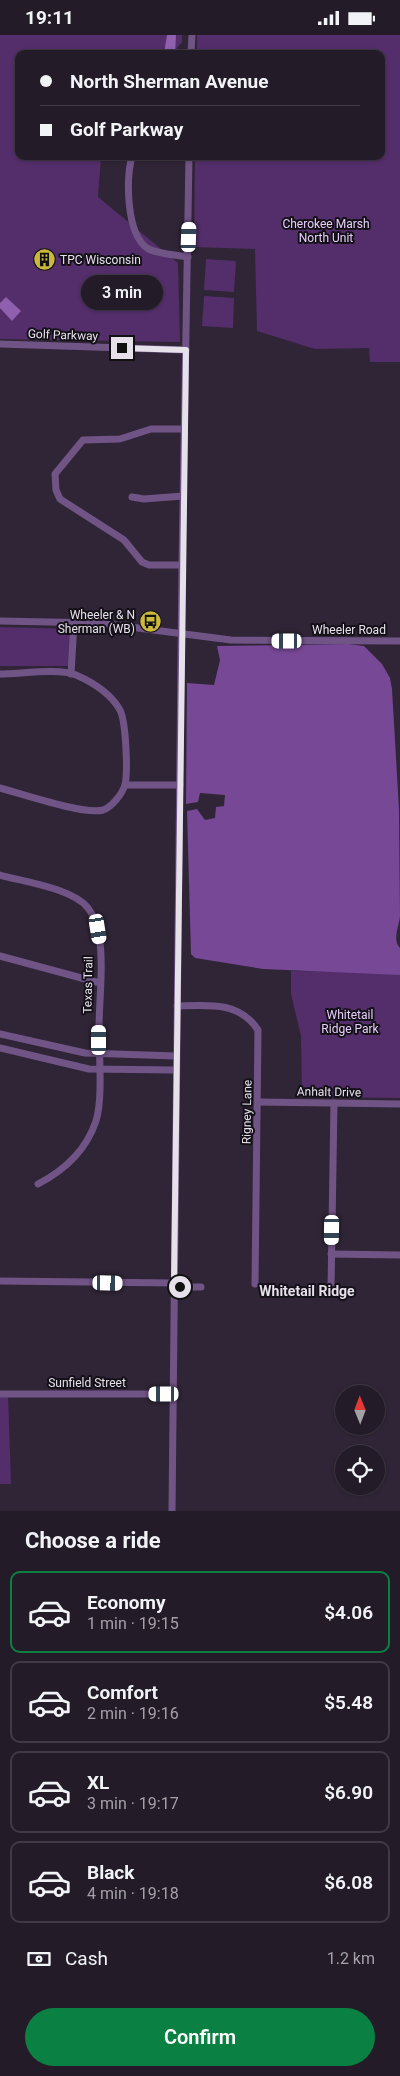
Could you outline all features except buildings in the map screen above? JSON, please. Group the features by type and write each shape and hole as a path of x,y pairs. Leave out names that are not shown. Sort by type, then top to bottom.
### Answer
{"street":[{"path":"191,50 192,35"},
{"path":"132,160 131,222 139,239 148,249 188,257"},
{"path":"172,1511 181,633 190,160"},
{"name":"Golf Parkway","path":"0,344 186,350"},
{"path":"182,565 149,565 142,562 124,539 102,523 65,503 56,491 55,474 79,443 86,439 120,439 146,429 184,429"},
{"path":"132,497 144,499 183,496"},
{"name":"Wheeler Road","path":"0,621 74,622 250,641 400,641"},
{"path":"71,674 74,622"},
{"path":"0,673 71,674 100,689 118,707 123,716 126,734 125,785 116,800 106,809 95,811 0,788"},
{"path":"125,785 180,785"},
{"name":"Texas Trail","path":"0,875 68,893 79,900 91,913 97,924 100,939 98,1111 91,1133 63,1170 38,1184"},
{"path":"0,956 100,983"},
{"name":"Rigney Lane","path":"177,1006 231,1007 252,1021 258,1030 255,1284"},
{"path":"0,1034 74,1052 176,1056"},
{"path":"0,1048 74,1067 99,1070 176,1070"},
{"name":"Anhalt Drive","path":"258,1102 400,1104"},
{"path":"331,1289 334,1103"},
{"path":"331,1254 400,1255"},
{"path":"0,1281 174,1283 180,1287 201,1287"},
{"name":"Sunfield Street","path":"0,1394 173,1394"}],"green space":[{"name":"TPC Wisconsin","path":"0,35 182,35 182,42 175,50 15,50 15,160 101,160 98,197 178,263 180,342 0,339"},
{"name":"Cherokee Marsh North Unit","path":"197,35 400,35 400,362 370,362 369,348 315,349 257,331 255,249 194,247 195,160 385,160 385,50 197,50"},
{"path":"206,259 236,261 234,292 204,290"},
{"path":"204,296 234,298 233,328 202,326"},
{"path":"0,627 71,629 69,666 0,666"},
{"name":"Whitetail Ridge Park","path":"291,971 400,972 400,1098 302,1097 301,1036 291,994"},
{"path":"0,1394 8,1394 11,1484 0,1484"}],"shaded area":[{"path":"167,35 176,35 175,50 165,50"},
{"path":"6,297 21,311 12,321 0,308 0,303"},
{"path":"348,644 364,646 382,664 390,678 392,689 399,809 400,916 396,941 400,948 400,975 263,969 195,958 191,954 187,811 197,809 205,820 215,818 216,807 224,806 225,795 200,793 198,802 186,804 187,683 214,685 220,660 217,646"}],"place":[{"name":"TPC Wisconsin","path":"44,260"},
{"name":"Wheeler & N Sherman (WB)","path":"151,622"}],"district":[{"name":"Whitetail Ridge","path":"307,1291"}],"route":[{"path":"122,348 186,350 174,1283 180,1287"}]}
